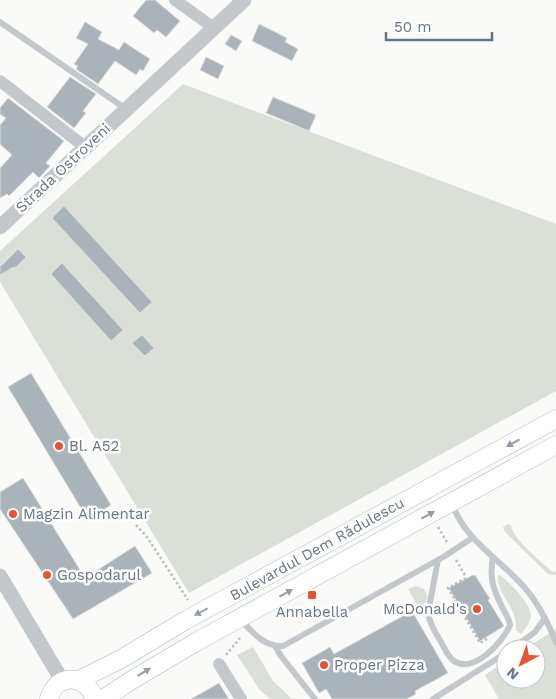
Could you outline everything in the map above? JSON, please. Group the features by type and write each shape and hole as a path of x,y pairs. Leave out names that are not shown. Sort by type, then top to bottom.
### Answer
{"main road":[{"name":"Bulevardul Dem Rădulescu","path":"71,681 120,660 186,620 556,419"},
{"name":"Bulevardul Dem Rădulescu","path":"103,699 148,670 240,618 556,445"},
{"path":"49,699 54,688 71,681 88,686 95,699"}],"street":[{"path":"175,0 214,28"},
{"name":"Strada Ostroveni","path":"0,227 244,0"},
{"path":"0,81 85,147"},
{"path":"0,576 71,681"},
{"path":"219,664 241,699"}],"lane":[{"path":"0,22 126,109"},
{"path":"452,502 456,514 472,538 528,591 540,608 556,642"},
{"path":"240,618 265,643 283,646 438,560 472,538"},
{"path":"438,560 428,614 429,622 452,660 462,664 474,662 490,652 500,643 510,625 508,616 492,585 493,557"},
{"path":"526,639 535,632 545,618"},
{"path":"275,646 315,699"},
{"path":"432,699 496,659"}],"path":[{"path":"436,524 466,578 448,588 480,643 493,635"},
{"path":"136,525 147,537 188,600"},
{"path":"219,664 240,638"}],"shaded area":[{"path":"183,84 556,224 556,391 189,593 0,282 0,251"},
{"path":"508,524 511,525 517,537 534,556 551,571 556,572 556,575 548,574 505,532 503,527"},
{"path":"500,575 519,594 530,611 530,621 521,634 516,630 513,614 501,589 498,576"},
{"path":"416,586 424,589 427,595 424,617 408,589"},
{"path":"556,629 556,699 499,699 485,675 496,668 496,689 546,689 546,639 540,639"},
{"path":"253,647 273,681 292,699 270,699 259,689 237,655"}],"building":[{"path":"146,0 155,0 180,21 166,37 157,30 154,33 133,16"},
{"path":"85,22 102,32 98,39 119,50 124,42 150,59 143,71 140,69 136,75 115,61 98,84 76,69 78,66 74,64 88,44 76,38"},
{"path":"259,24 287,38 285,42 298,49 292,61 252,41"},
{"path":"231,35 242,41 236,51 225,44"},
{"path":"206,57 224,66 218,79 200,70"},
{"path":"70,77 96,94 83,111 86,113 74,128 47,107"},
{"path":"273,97 316,115 309,131 266,113"},
{"path":"8,98 64,141 46,163 50,166 39,178 33,172 9,196 7,194 0,198 0,168 12,155 0,144 0,125 6,118 0,114 0,108"},
{"path":"64,206 152,302 140,313 52,218"},
{"path":"18,249 26,257 15,268 0,275 0,267"},
{"path":"62,263 123,330 111,341 51,274"},
{"path":"142,335 154,348 145,356 132,343"},
{"name":"Bl. A52","path":"31,373 111,505 88,520 8,387"},
{"path":"23,478 85,578 135,546 152,573 73,619 0,509 0,492"},
{"name":"McDonald's","path":"475,575 490,599 488,600 504,626 480,641 449,588"},
{"path":"412,611 448,673 415,691 416,694 407,699 332,699 326,689 319,693 302,663 330,647 334,654"},
{"path":"219,683 229,699 191,699"}],"place":[{"name":"Bl. A52","path":"59,446"},
{"name":"Magzin Alimentar","path":"13,514"},
{"name":"Gospodarul","path":"47,575"},
{"name":"Annabella","path":"312,595"},
{"name":"McDonald's","path":"477,609"},
{"name":"Proper Pizza","path":"324,665"}]}
